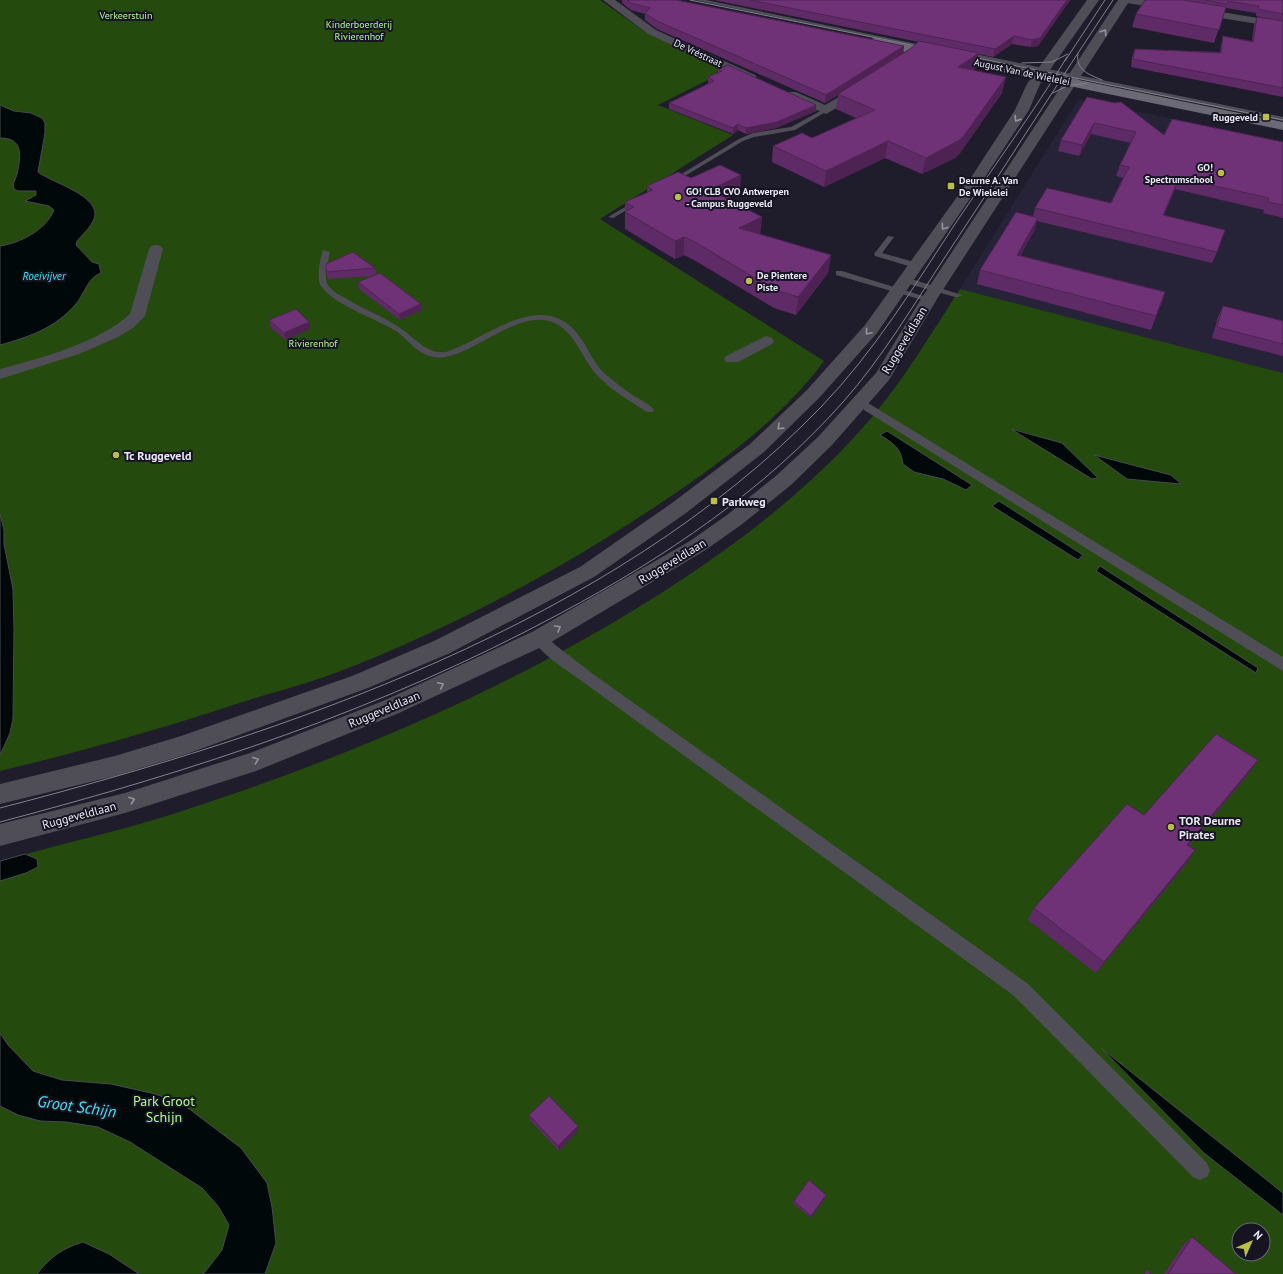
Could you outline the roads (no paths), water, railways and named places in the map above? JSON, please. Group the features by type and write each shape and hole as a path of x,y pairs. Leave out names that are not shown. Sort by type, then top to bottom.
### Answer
{"main road":[{"path":"726,0 940,43"},
{"name":"August Van de Wielelei","path":"694,2 916,50 1044,70 1283,112"},
{"name":"August Van de Wielelei","path":"955,46 1044,70"},
{"name":"August Van de Wielelei","path":"1074,76 1283,126"}],"street":[{"name":"De Vréstraat","path":"608,0 652,32 764,83"},
{"path":"0,794 143,758 184,745 360,682 442,647 587,572 679,508 757,448 833,373 871,329 953,214 1017,119 1044,70 1093,0"},
{"path":"1126,0 1283,25"},
{"name":"Ruggeveldlaan","path":"0,835 125,803 256,761 391,707 540,638 697,546 754,505 784,480 844,422 883,376 933,294 1074,76 1126,0"},
{"path":"903,61 916,50"},
{"path":"778,89 826,110 871,81"},
{"path":"0,374 113,334 132,323 137,316 156,249"},
{"path":"732,359 766,341"},
{"path":"868,407 1283,665"},
{"path":"540,638 549,648 600,688 1020,989 1200,1170"}],"lane":[{"name":"August Van de Wielelei","path":"694,2 1044,70"},
{"name":"August Van de Wielelei","path":"1074,76 1283,119"},
{"path":"663,186 741,140 753,136 793,129 826,110"},
{"path":"611,217 644,198"},
{"path":"890,237 878,254 906,278 933,294 958,295"},
{"path":"326,252 322,280 327,288 364,312 400,330 419,347 436,355 452,353 522,320 548,318 567,326 576,336 596,369 605,378 650,410"},
{"path":"839,273 906,278 933,294"}],"water":[{"name":"Roeivijver","path":"0,105 14,111 31,113 42,118 45,123 45,133 38,172 74,191 91,203 95,211 93,222 77,241 76,245 92,262 99,264 101,273 96,275 89,282 75,305 59,320 41,331 0,345 0,246 24,239 32,234 45,224 54,210 49,206 25,201 36,195 36,191 18,191 14,189 20,155 19,149 13,141 0,138"},
{"path":"1011,429 1062,443 1098,478 1092,479"},
{"path":"887,431 972,485 966,490 943,479 914,472 903,464 902,458 896,446 880,435"},
{"path":"1094,455 1171,475 1181,484 1127,479"},
{"path":"999,501 1083,555 1078,560 992,506"},
{"path":"0,514 4,530 4,544 13,589 14,630 13,719 10,733 0,755"},
{"path":"1100,566 1258,668 1256,673 1096,571"},
{"path":"25,854 37,859 38,867 26,873 0,881 0,861"},
{"name":"Groot Schijn","path":"0,1033 8,1045 33,1071 62,1080 111,1084 151,1093 180,1102 241,1148 267,1183 272,1207 276,1243 265,1274 202,1274 222,1250 229,1225 218,1206 202,1188 130,1142 98,1127 66,1122 40,1121 18,1115 0,1106"},
{"path":"1101,1048 1283,1193 1283,1215 1204,1153"},
{"path":"83,1242 109,1254 139,1274 37,1274 57,1254 69,1247"}],"tram line":[{"path":"690,0 926,48"},
{"path":"1065,61 1105,0"},
{"path":"1063,75 1113,0"},
{"path":"1022,63 1052,62 1068,54"},
{"path":"1078,54 1078,60 1081,68 1088,74 1102,80"},
{"path":"967,56 1056,74"},
{"path":"1056,74 1067,57"},
{"path":"0,808 109,778 219,745 330,706 439,661 544,610 644,551 737,483 821,407 840,386 859,364 893,317 1056,74"},
{"path":"1056,74 1063,75"},
{"path":"0,822 217,759 356,708 425,679 493,648 599,592 638,569 711,520 747,493 781,464 813,434 858,385 885,349 1063,75"},
{"path":"1063,75 1283,120"},
{"path":"1053,93 1067,86 1087,83"}],"place":[{"name":"Ruggeveld","path":"1266,117"},
{"name":"GO! Spectrumschool","path":"1221,173"},
{"name":"Deurne A. Van De Wielelei","path":"951,186"},
{"name":"GO! CLB CVO Antwerpen - Campus Ruggeveld","path":"678,197"},
{"name":"De Pientere Piste","path":"749,281"},
{"name":"Tc Ruggeveld","path":"116,455"},
{"name":"Parkweg","path":"714,501"},
{"name":"TOR Deurne Pirates","path":"1171,827"}],"park label":[{"name":"Verkeerstuin","path":"126,15"},
{"name":"Kinderboerderij Rivierenhof","path":"359,30"},
{"name":"Rivierenhof","path":"313,343"},
{"name":"Park Groot Schijn","path":"164,1110"}]}
